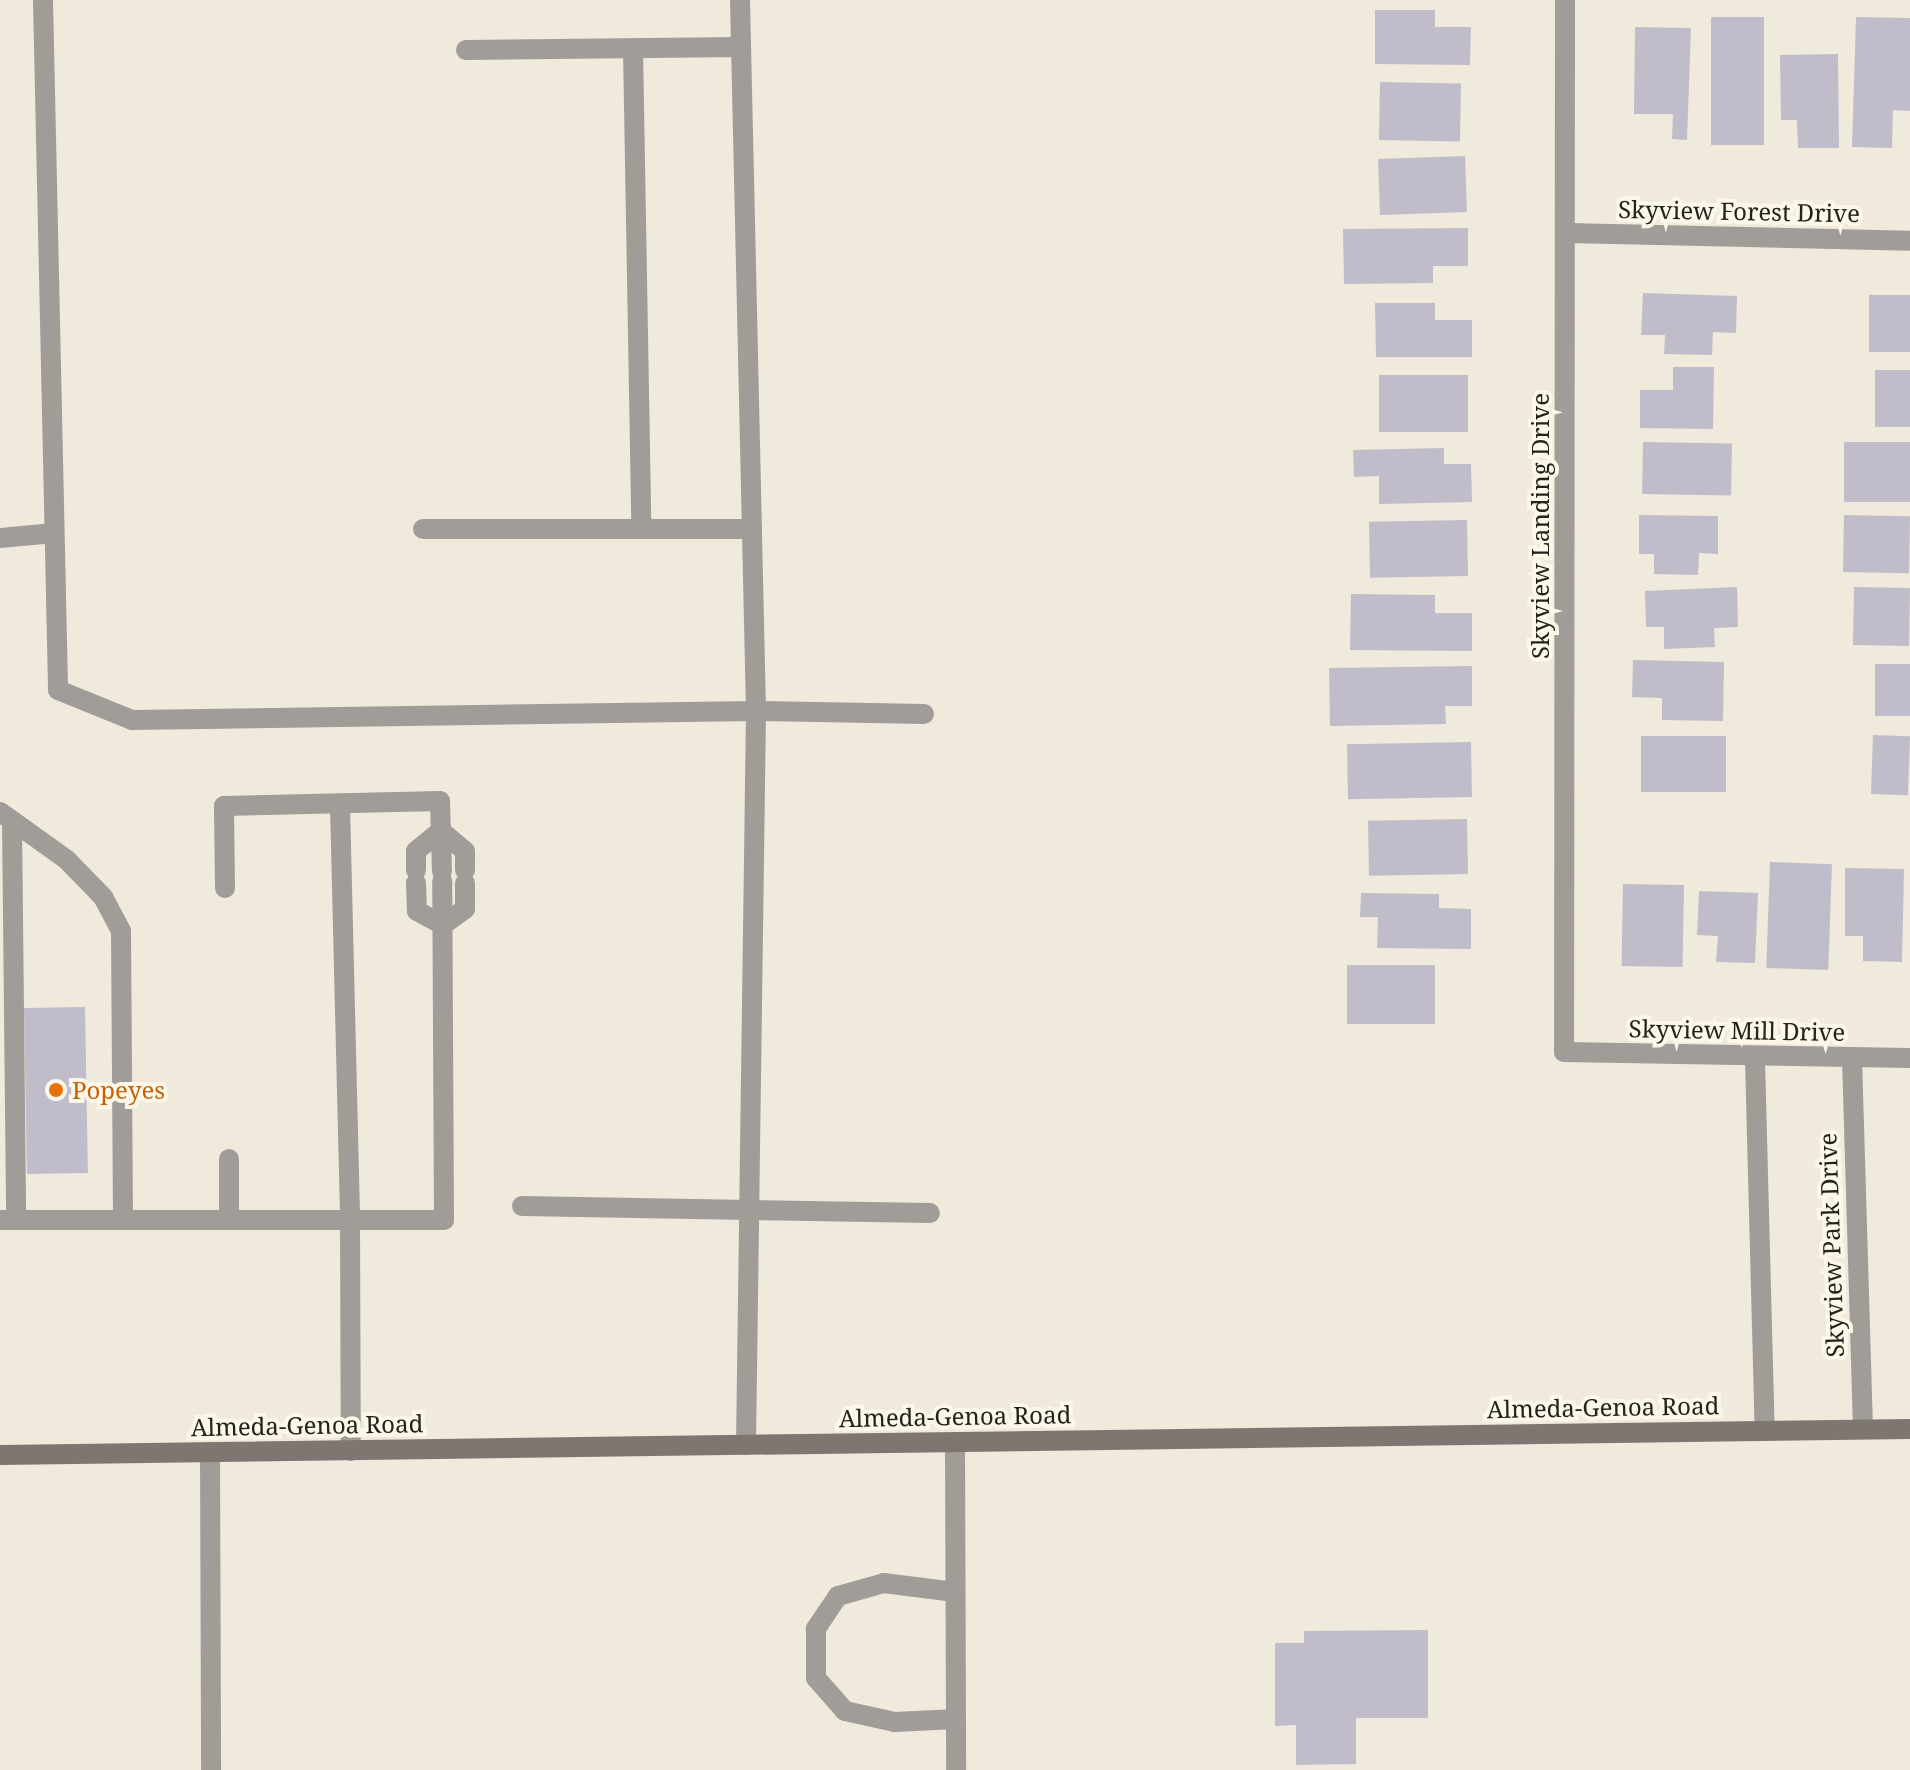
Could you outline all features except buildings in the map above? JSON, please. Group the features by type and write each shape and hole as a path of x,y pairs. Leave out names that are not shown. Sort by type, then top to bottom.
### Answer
{"main road":[{"name":"Almeda-Genoa Road","path":"0,1455 1910,1429"}],"street":[{"path":"43,0 58,690 132,720 756,711 924,714"},
{"path":"740,0 756,711 745,1208 746,1445"},
{"name":"Skyview Landing Drive","path":"1564,1052 1565,0"},
{"path":"466,50 741,47"},
{"path":"633,48 641,529"},
{"name":"Skyview Forest Drive","path":"1567,233 1910,241"},
{"path":"423,529 752,529"},
{"path":"0,538 54,533"},
{"path":"6,817 8,1220 444,1220 440,801 224,806 225,888"},
{"path":"340,805 350,1220 351,1451"},
{"path":"6,817 103,897 121,931 123,1220"},
{"path":"441,831 416,851 416,876 417,911 443,925"},
{"path":"441,831 465,851 465,909 443,925"},
{"name":"Skyview Mill Drive","path":"1564,1052 1755,1060 1910,1058"},
{"name":"Skyview Park Drive","path":"1852,1058 1863,1429"},
{"path":"1755,1060 1765,1431"},
{"path":"229,1159 229,1220"},
{"path":"522,1206 930,1213"},
{"path":"955,1442 956,1770"},
{"path":"210,1452 211,1770"},
{"path":"955,1592 884,1583 838,1596 816,1629 816,1678 845,1711 895,1722 956,1719"}],"place":[{"name":"Popeyes","path":"56,1090"}]}
